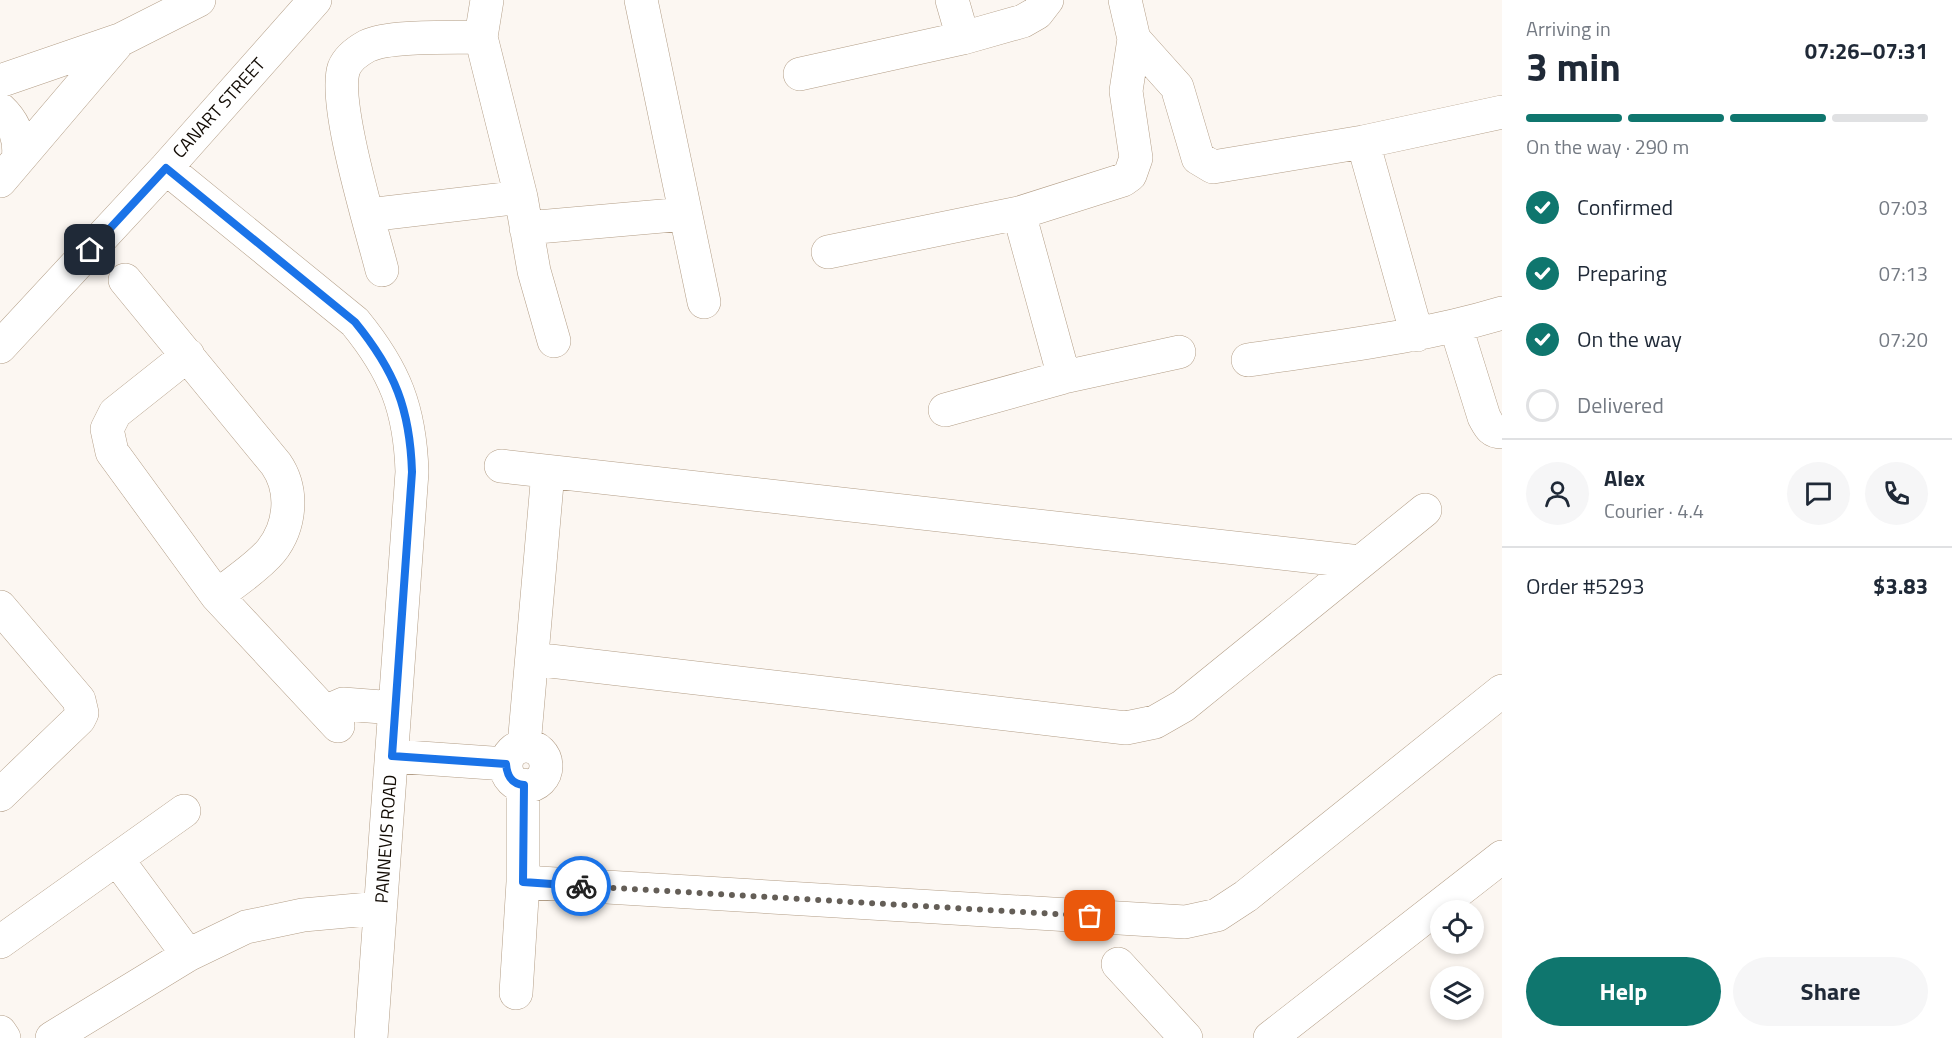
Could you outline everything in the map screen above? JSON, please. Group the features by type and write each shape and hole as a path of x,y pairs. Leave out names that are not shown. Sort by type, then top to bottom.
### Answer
{"street":[{"path":"0,81 120,40 199,0"},
{"name":"CANART STREET","path":"5,333 166,168 315,0"},
{"path":"487,0 481,37 520,197 534,271 554,341"},
{"path":"641,0 704,302"},
{"path":"952,0 963,38"},
{"path":"800,74 963,38 1023,21 1038,13 1047,0"},
{"path":"828,252 1019,213 1123,180 1130,175 1136,158 1126,91 1134,39 1125,0"},
{"path":"382,270 345,119 342,84 345,67 351,57 368,46 378,43 481,37"},
{"path":"1134,39 1178,87 1198,158 1208,166 1234,165 1363,142 1502,112"},
{"path":"9,170 120,40"},
{"path":"0,109 16,132 20,148 9,170"},
{"path":"1363,142 1417,335"},
{"name":"PANNEVIS ROAD","path":"166,168 355,322 378,351 395,380 403,402 411,448 412,472 371,1038"},
{"path":"368,215 520,197"},
{"path":"1019,213 1064,377"},
{"path":"526,228 685,214"},
{"path":"125,280 276,464 287,487 287,519 270,552 217,596"},
{"path":"1248,360 1417,335 1456,327 1502,313"},
{"path":"1456,327 1484,417 1489,428 1494,432 1502,432"},
{"path":"945,410 1064,377 1179,352"},
{"path":"188,355 115,413 107,429 112,452 217,596 298,686 332,718 343,704 395,708"},
{"path":"501,466 1360,562"},
{"path":"516,993 523,882 518,765 534,659 548,472"},
{"path":"534,659 1126,728 1155,722 1183,706 1425,510"},
{"path":"0,607 79,700 82,713 79,719 0,795"},
{"path":"523,882 1185,922 1217,915 1246,896 1502,691"},
{"path":"392,756 518,765"},
{"path":"0,942 184,811"},
{"path":"1270,1038 1502,857"},
{"path":"117,859 188,955"},
{"path":"52,1038 188,955 246,927 273,920 380,908"},
{"path":"1118,964 1186,1038"},
{"path":"0,1032 4,1038"}],"way so far":[{"path":"581,886 1090,916"}],"route":[{"path":"90,250 166,168 355,322 378,351 395,380 403,402 411,448 412,472 392,756 506,764 507,773 512,780 519,785 524,785 523,882 581,886"}]}
